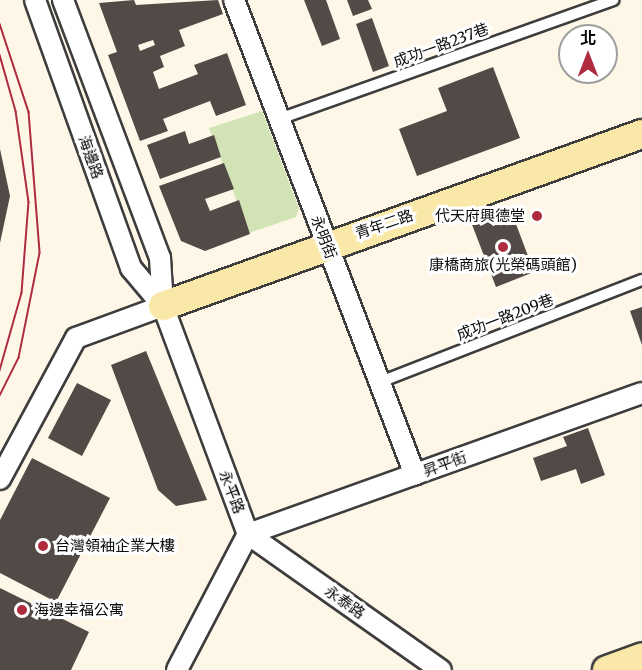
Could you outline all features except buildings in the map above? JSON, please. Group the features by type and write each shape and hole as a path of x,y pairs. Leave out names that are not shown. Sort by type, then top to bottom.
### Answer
{"street":[{"name":"海邊路","path":"35,0 131,268 163,306"},
{"name":"海邊路","path":"63,0 160,258 163,306"},
{"name":"永明街","path":"234,0 415,474"},
{"name":"青年二路","path":"163,306 327,244 642,134"},
{"path":"0,479 76,338 163,306"},
{"name":"永平路","path":"163,306 248,534"},
{"name":"昇平街","path":"248,534 642,393"},
{"path":"177,670 248,534"},
{"name":"永泰路","path":"248,534 441,670"},
{"path":"607,670 642,657"}],"lane":[{"name":"成功一路237巷","path":"279,119 613,0"},
{"name":"成功一路209巷","path":"380,382 642,280"}],"green space":[{"path":"262,111 299,208 296,217 249,233 209,128"}],"tram line":[{"path":"0,24 29,112 40,253 19,358 0,396"},
{"path":"0,55 16,111 29,202 22,293 0,371"}],"place":[{"name":"代天府興德堂","path":"537,216"},
{"name":"康橋商旅(光榮碼頭館)","path":"503,247"},
{"name":"台灣領袖企業大樓","path":"43,546"},
{"name":"海邊幸福公寓","path":"22,610"}]}
